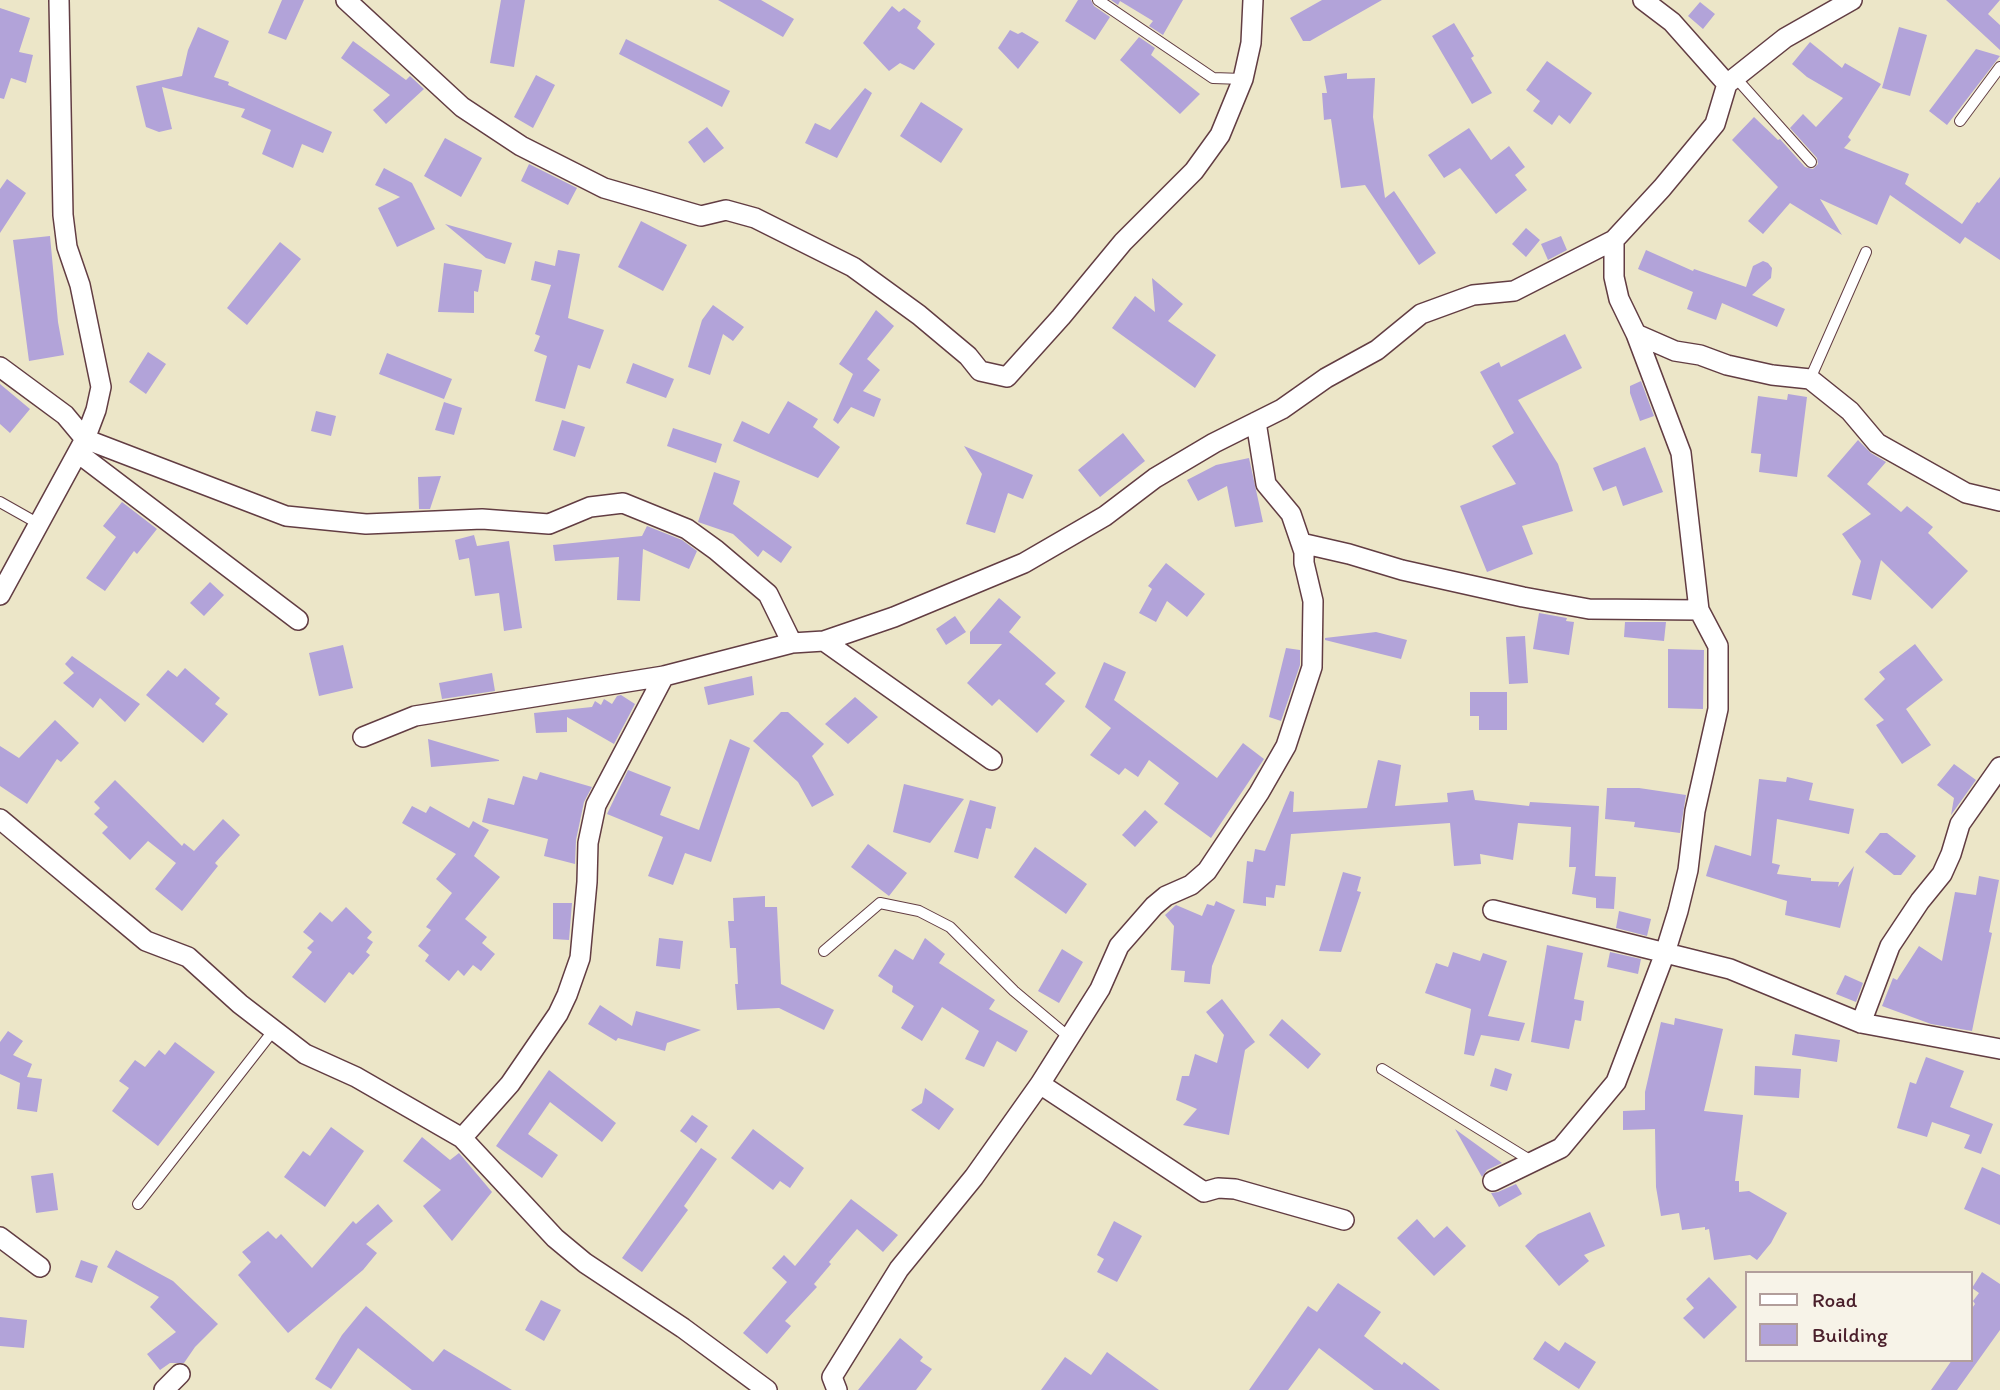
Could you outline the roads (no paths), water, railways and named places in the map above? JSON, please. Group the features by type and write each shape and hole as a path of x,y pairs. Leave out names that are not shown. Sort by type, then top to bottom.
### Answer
{"street":[{"path":"0,595 82,446 96,410 101,387 80,285 65,236 59,0"},
{"path":"346,0 462,107 521,146 604,188 701,216 726,210 755,218 853,267 919,315 968,356 980,371 1007,377 1123,242 1194,171 1220,135 1243,79 1251,43 1253,0"},
{"path":"1643,0 1672,22 1731,80"},
{"path":"363,737 415,716 664,676 792,643 824,641 894,617 1024,563 1105,516 1155,478 1214,443 1282,409 1326,378 1377,350 1421,314 1473,295 1514,291 1614,240 1715,124 1731,80 1785,38 1852,0"},
{"path":"1493,1181 1561,1148 1616,1082 1665,953 1688,870 1695,811 1718,709 1718,646 1699,610 1681,453 1636,334 1626,317 1614,277 1614,240"},
{"path":"1636,334 1675,351 1700,355 1727,365 1772,375 1810,379 1850,411 1877,443 1966,493 2000,501"},
{"path":"0,367 65,415 82,446 298,620"},
{"path":"837,1390 832,1377 900,1269 974,1177 1040,1084 1100,989 1119,946 1154,906 1166,896 1191,885 1207,871 1259,793 1286,746 1312,667 1312,601 1304,552 1291,514 1266,484 1256,422"},
{"path":"82,446 286,516 366,524 482,519 549,524 590,507 623,503 687,529 716,550 768,594 792,643"},
{"path":"1301,543 1402,570 1589,609 1699,610"},
{"path":"824,641 992,760"},
{"path":"462,1138 510,1084 558,1014 567,995 580,958 588,843 596,805 664,676"},
{"path":"1861,1023 1891,946 1920,901 1942,874 1960,824 2000,767"},
{"path":"0,819 146,941 188,957 273,1031 305,1054 356,1077 462,1138 555,1238 575,1255 683,1328 767,1390"},
{"path":"1493,910 1730,969 1861,1023 2000,1049"},
{"path":"1040,1084 1204,1192 1218,1188 1235,1189 1344,1220"},
{"path":"0,1237 40,1267"},
{"path":"164,1390 180,1374"}],"lane":[{"path":"1098,0 1213,78 1243,79"},
{"path":"1960,121 2000,67"},
{"path":"1731,80 1811,162"},
{"path":"1810,379 1866,252"},
{"path":"0,502 39,524"},
{"path":"824,951 880,903 919,911 950,927 1014,991 1070,1038"},
{"path":"138,1204 273,1031"},
{"path":"1382,1069 1533,1162"}]}
